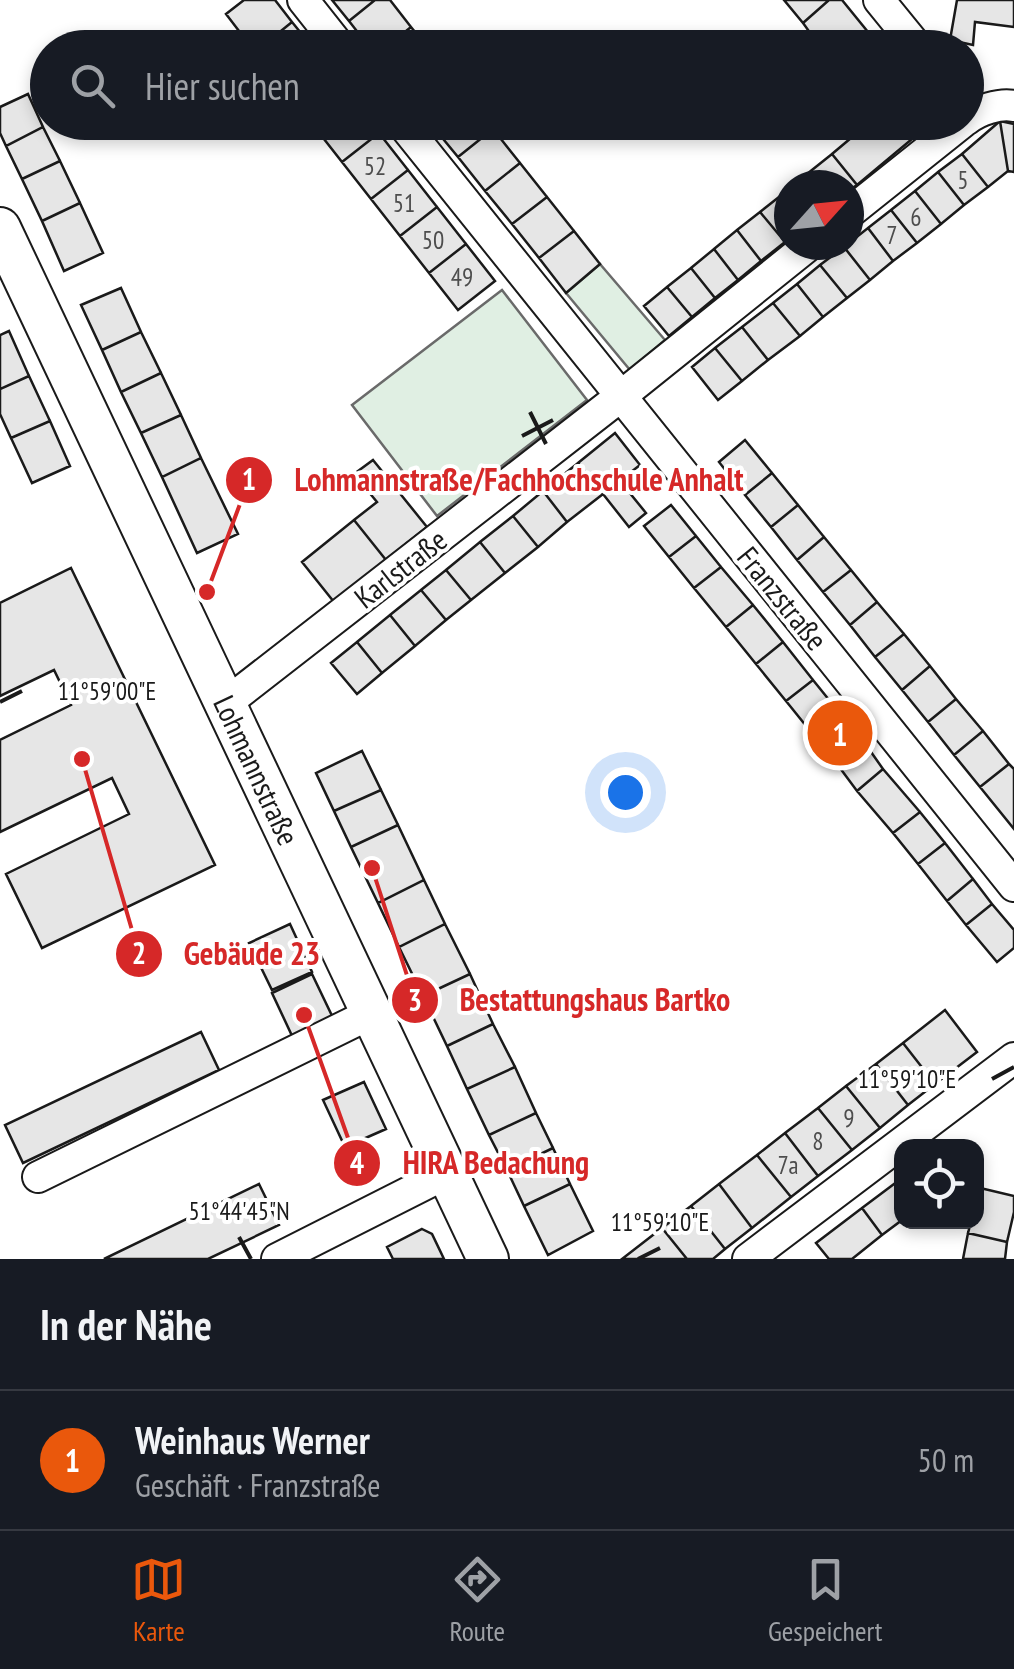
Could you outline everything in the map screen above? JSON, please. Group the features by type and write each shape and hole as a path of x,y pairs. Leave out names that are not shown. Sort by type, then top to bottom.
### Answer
{"main road":[{"name":"Lohmannstraße","path":"0,228 488,1259"}],"street":[{"path":"302,0 326,30"},
{"path":"878,0 903,30"},
{"path":"984,111 1006,104 1014,106"},
{"name":"Franzstraße","path":"415,140 1014,886"},
{"path":"864,202 938,140"},
{"name":"Karlstraße","path":"226,704 791,260"},
{"path":"38,1177 372,1013"},
{"path":"748,1259 1014,1058"},
{"path":"278,1259 447,1173"}],"green space":[{"path":"600,264 665,340 630,370 566,293"},
{"path":"502,290 587,400 437,516 352,405"}],"building":[{"path":"244,0 275,0 292,22 282,30 238,30 226,14"},
{"path":"332,0 375,0 349,21"},
{"path":"375,0 390,0 411,27 356,30 349,21"},
{"path":"784,0 829,0 803,23"},
{"path":"829,0 842,0 866,30 808,30 803,23"},
{"path":"957,0 1014,0 1014,27 975,22 974,30 952,30"},
{"path":"292,22 298,30 282,30"},
{"path":"28,94 30,134 6,146 0,133 0,107"},
{"path":"1000,121 1014,124 1014,172 1008,171"},
{"path":"1000,121 1008,171 988,187 962,154 978,140 984,140 984,135"},
{"path":"30,134 30,140 50,140 60,161 22,179 6,146"},
{"path":"325,140 370,140 342,162"},
{"path":"370,140 384,140 408,170 371,199 342,162"},
{"path":"444,140 479,140 458,157"},
{"path":"479,140 502,140 520,163 485,191 458,157"},
{"path":"849,140 911,140 864,179 864,170 845,170 832,154"},
{"path":"832,154 845,170 812,170"},
{"path":"962,154 988,187 964,205 938,172"},
{"path":"60,161 80,203 42,221 22,179"},
{"path":"520,163 547,197 512,224 485,191"},
{"path":"408,170 437,207 400,236 371,199"},
{"path":"938,172 964,205 941,224 915,191"},
{"path":"915,191 941,224 917,243 891,210"},
{"path":"547,197 574,231 539,258 512,224"},
{"path":"774,201 774,229 760,212"},
{"path":"80,203 103,253 64,271 42,221"},
{"path":"437,207 466,244 429,273 400,236"},
{"path":"891,210 917,243 893,261 868,228"},
{"path":"760,212 774,229 774,251 761,261 737,230"},
{"path":"868,228 893,261 870,280 854,260 864,260 864,231"},
{"path":"737,230 761,261 738,280 714,249"},
{"path":"574,231 600,264 566,293 539,258"},
{"path":"466,244 495,281 458,310 429,273"},
{"path":"714,249 738,280 715,298 691,268"},
{"path":"827,260 854,260 870,280 847,298 820,265"},
{"path":"820,265 847,298 823,317 797,284"},
{"path":"691,268 715,298 692,317 667,287"},
{"path":"797,284 823,317 800,336 773,303"},
{"path":"667,287 692,317 669,336 644,306"},
{"path":"121,288 141,332 102,350 81,305"},
{"path":"773,303 800,336 768,360 742,327"},
{"path":"742,327 768,360 742,381 715,348"},
{"path":"9,331 29,376 0,389 0,335"},
{"path":"141,332 161,373 121,392 102,350"},
{"path":"715,348 742,381 718,400 692,367"},
{"path":"161,373 181,415 141,433 121,392"},
{"path":"29,376 50,421 11,438 0,414 0,389"},
{"path":"181,415 201,458 162,477 141,433"},
{"path":"50,421 70,466 32,483 11,438"},
{"path":"615,433 640,465 603,494 578,463"},
{"path":"745,440 772,473 745,495 719,462"},
{"path":"201,458 238,534 197,553 162,477"},
{"path":"373,460 427,527 386,560 354,520 377,502 354,474"},
{"path":"578,463 603,494 567,522 543,491"},
{"path":"772,473 798,505 771,527 745,495"},
{"path":"620,481 646,513 629,527 603,494"},
{"path":"543,491 567,522 538,547 513,516"},
{"path":"671,505 696,536 669,557 644,526"},
{"path":"798,505 824,537 797,560 771,527"},
{"path":"513,516 538,547 505,573 480,542"},
{"path":"354,520 386,560 334,602 302,562"},
{"path":"696,536 721,567 694,588 669,557"},
{"path":"824,537 851,570 823,592 797,560"},
{"path":"480,542 505,573 471,600 446,570"},
{"path":"721,567 753,605 726,627 694,588"},
{"path":"71,568 215,865 42,948 6,874 129,814 112,778 0,832 0,740 71,705 54,670 0,696 0,603"},
{"path":"446,570 471,600 446,620 421,590"},
{"path":"851,570 877,602 850,625 823,592"},
{"path":"421,590 446,620 415,646 390,615"},
{"path":"877,602 904,634 875,657 850,625"},
{"path":"753,605 783,642 756,664 726,627"},
{"path":"390,615 415,646 382,673 357,642"},
{"path":"904,634 930,666 902,690 875,657"},
{"path":"357,642 382,673 357,694 331,663"},
{"path":"783,642 813,680 786,701 756,664"},
{"path":"930,666 956,699 928,722 902,690"},
{"path":"813,680 838,711 811,732 786,701"},
{"path":"956,699 983,731 954,755 928,722"},
{"path":"838,711 864,742 837,764 811,732"},
{"path":"983,731 1009,764 980,787 954,755"},
{"path":"864,742 883,769 857,791 837,764"},
{"path":"362,751 381,790 334,811 316,773"},
{"path":"1009,764 1014,769 1014,829 980,787"},
{"path":"883,769 920,812 893,833 857,791"},
{"path":"381,790 398,825 351,847 334,811"},
{"path":"920,812 945,843 918,864 893,833"},
{"path":"398,825 424,880 378,903 351,847"},
{"path":"945,843 973,879 947,901 918,864"},
{"path":"973,879 992,904 966,925 947,901"},
{"path":"424,880 445,924 399,947 378,903"},
{"path":"992,904 1014,930 1014,948 997,962 966,925"},
{"path":"290,924 312,972 272,990 249,943"},
{"path":"445,924 470,974 423,996 399,947"},
{"path":"312,974 335,1022 294,1040 272,993"},
{"path":"470,974 493,1024 447,1046 423,996"},
{"path":"945,1010 977,1052 935,1084 903,1043"},
{"path":"493,1024 515,1067 467,1089 447,1046"},
{"path":"201,1032 219,1070 23,1163 5,1125"},
{"path":"903,1043 935,1084 908,1105 876,1064"},
{"path":"876,1064 908,1105 880,1128 846,1086"},
{"path":"515,1067 536,1113 489,1135 467,1089"},
{"path":"364,1082 386,1129 345,1147 323,1100"},
{"path":"846,1086 880,1128 852,1150 818,1108"},
{"path":"818,1108 852,1150 818,1176 785,1133"},
{"path":"536,1113 553,1148 507,1170 489,1135"},
{"path":"785,1133 818,1176 791,1197 757,1155"},
{"path":"553,1148 570,1184 524,1206 507,1170"},
{"path":"757,1155 791,1197 752,1228 719,1184"},
{"path":"259,1184 279,1225 208,1259 104,1259"},
{"path":"570,1184 593,1231 548,1255 524,1206"},
{"path":"719,1184 752,1228 725,1249 691,1206"},
{"path":"894,1184 894,1226 882,1235 862,1208"},
{"path":"984,1189 1014,1196 1007,1242 968,1233 969,1229 984,1229"},
{"path":"691,1206 725,1249 713,1259 687,1259 662,1228"},
{"path":"862,1208 882,1235 852,1259 829,1259 816,1243"},
{"path":"662,1228 687,1259 622,1259"},
{"path":"422,1229 432,1234 444,1259 393,1259 387,1247"},
{"path":"968,1233 1007,1242 1005,1259 963,1259"}],"place":[{"name":"Lohmannstraße/Fachhochschule Anhalt","path":"207,592"},
{"name":"Weinhaus Werner","path":"840,733"},
{"name":"Gebäude 23","path":"82,759"},
{"name":"Bestattungshaus Bartko","path":"372,868"},
{"name":"HIRA Bedachung","path":"304,1015"}]}
